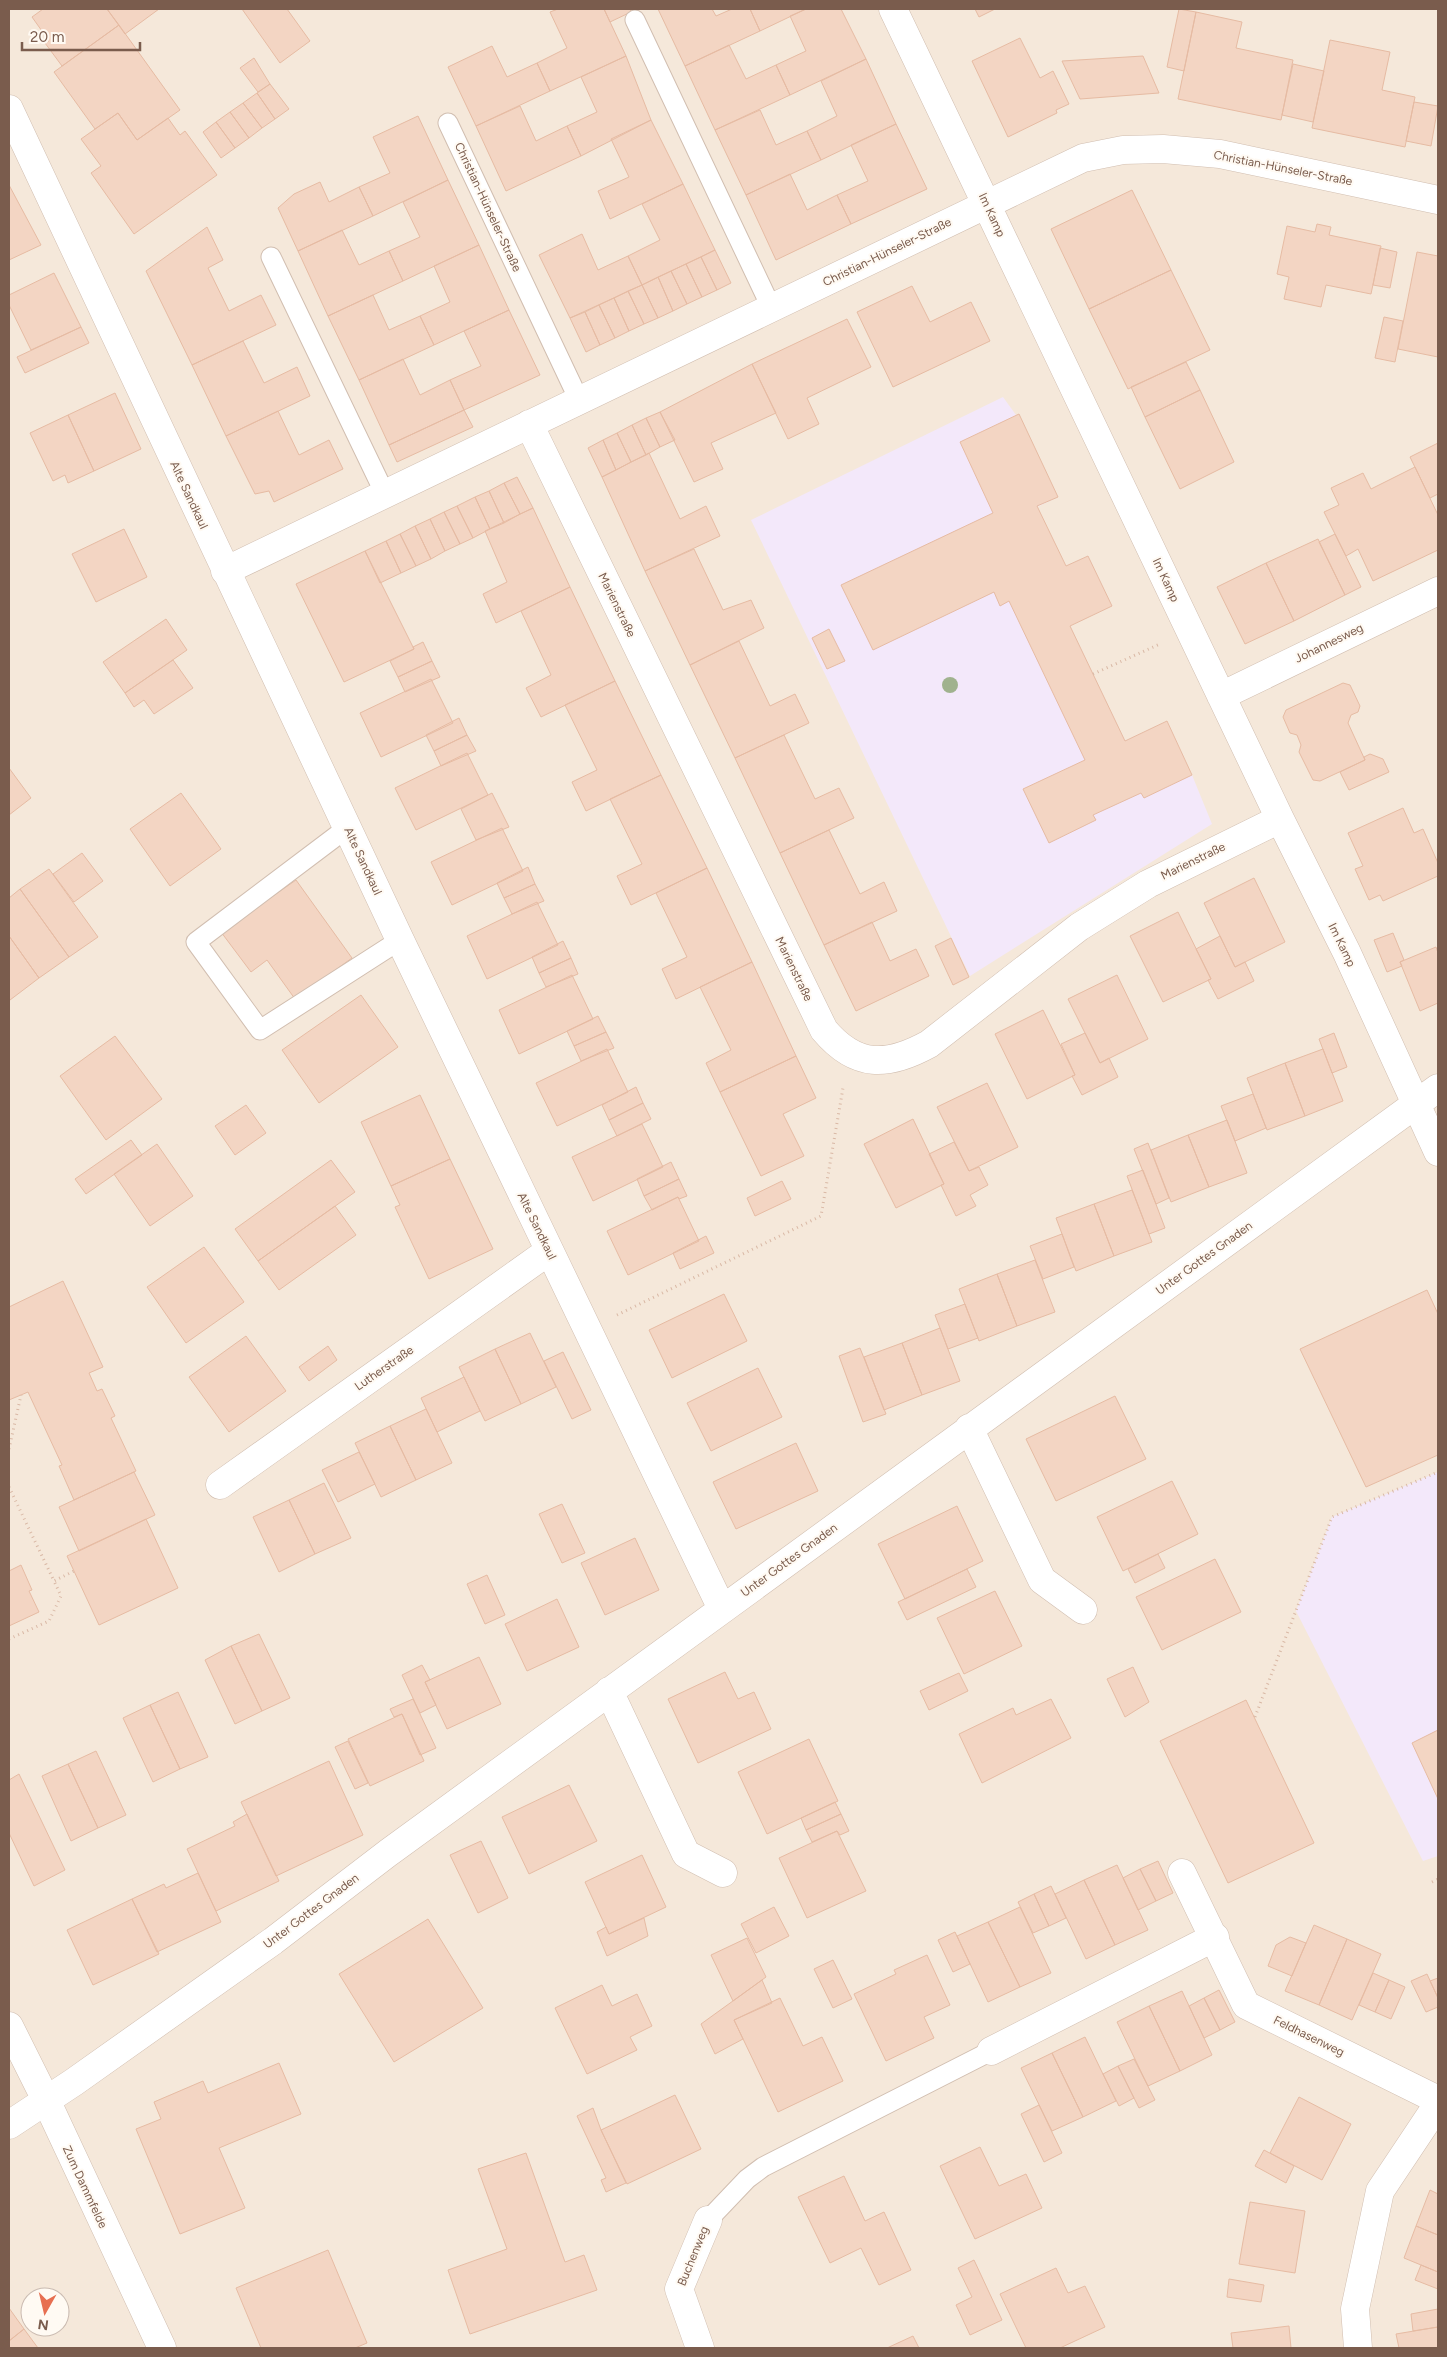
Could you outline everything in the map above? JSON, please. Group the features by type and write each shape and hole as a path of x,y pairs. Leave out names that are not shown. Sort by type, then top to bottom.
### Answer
{"street":[{"name":"Im Kamp","path":"894,9 1280,819 1347,953 1438,1152"},
{"name":"Alte Sandkaul","path":"9,110 400,940 722,1609"},
{"name":"Christian-Hünseler-Straße","path":"225,571 1083,158 1123,150 1164,149 1220,154 1438,200"},
{"name":"Marienstraße","path":"529,424 824,1030 835,1044 850,1054 866,1060 889,1060 909,1055 929,1044 1079,926 1148,884 1280,819"},
{"name":"Johannesweg","path":"1221,696 1438,591"},
{"name":"Unter Gottes Gnaden","path":"9,2125 273,1941 388,1852 1438,1088"},
{"name":"Lutherstraße","path":"220,1485 549,1251"},
{"path":"969,1428 1042,1580 1083,1610"},
{"path":"609,1691 686,1854 723,1873"},
{"name":"Feldhasenweg","path":"1182,1874 1215,1937 1246,2005 1438,2102 1380,2191 1354,2309 1358,2348"},
{"path":"991,2051 1215,1937"},
{"name":"Zum Dammfelde","path":"9,2026 46,2100 162,2348"},
{"name":"Buchenweg","path":"700,2348 679,2289 708,2220"}],"lane":[{"path":"635,20 771,307"},
{"name":"Christian-Hünseler-Straße","path":"448,123 579,400"},
{"path":"270,257 385,494"},
{"path":"347,828 196,942 260,1030 400,940"},
{"path":"708,2220 747,2178 763,2167 991,2051"}],"path":[{"path":"1094,674 1190,630"},
{"path":"588,1330 821,1216 850,1054"},
{"path":"9,1449 21,1395"},
{"path":"1254,1717 1332,1517 1438,1472"},
{"path":"9,1487 61,1596 49,1622 9,1639"},
{"path":"54,1581 74,1571"},
{"path":"1432,1882 1438,1879"}],"shaded area":[{"path":"9,9 1438,9 1438,2348 9,2348"},
{"path":"1003,397 1016,415 1058,497 1037,507 1066,566 1088,556 1112,606 1070,626 1125,741 1167,721 1212,824 970,976 751,520"},
{"path":"1438,1472 1438,1856 1423,1861 1296,1611 1332,1517"}],"building":[{"path":"43,9 107,9 119,25 62,66 45,43 49,41 32,17"},
{"path":"107,9 159,9 125,34"},
{"path":"242,9 287,9 310,41 280,63"},
{"path":"558,9 604,9 626,56 550,91 537,63 567,48 550,12"},
{"path":"604,9 630,9 631,12 610,22"},
{"path":"658,9 712,9 716,16 732,9 750,9 760,31 685,66"},
{"path":"750,9 806,9 760,31"},
{"path":"806,9 841,9 866,59 790,95 776,65 806,51 790,16"},
{"path":"975,9 995,9 979,17"},
{"path":"1179,9 1196,12 1184,71 1167,67"},
{"path":"1196,12 1242,22 1236,48 1293,60 1281,120 1178,99"},
{"path":"119,25 180,110 137,140 118,113 95,129 54,72"},
{"path":"1020,38 1040,78 1053,71 1069,104 1056,110 1057,113 1008,137 972,61"},
{"path":"1330,40 1390,52 1382,90 1415,97 1405,147 1312,128"},
{"path":"729,45 746,79 776,65 790,95 715,130 685,66"},
{"path":"492,46 507,77 537,63 550,91 476,126 448,67"},
{"path":"626,56 651,120 581,156 567,126 597,112 581,77"},
{"path":"1143,56 1159,93 1080,99 1062,61"},
{"path":"254,58 270,84 258,92 240,68"},
{"path":"866,59 896,124 821,160 807,131 837,116 821,81"},
{"path":"1293,64 1324,71 1313,122 1282,115"},
{"path":"270,84 289,109 275,119 257,93"},
{"path":"257,93 275,119 262,128 243,103"},
{"path":"1414,102 1438,106 1431,146 1406,141"},
{"path":"243,103 262,128 249,138 230,112"},
{"path":"520,106 536,141 567,126 581,156 506,191 476,126"},
{"path":"760,110 776,145 807,131 821,160 746,195 715,130"},
{"path":"230,112 249,138 235,148 216,122"},
{"path":"118,113 137,140 168,118 180,135 185,131 217,175 134,234 91,173 101,166 81,139"},
{"path":"418,116 448,180 373,216 359,187 390,173 373,137"},
{"path":"651,120 683,184 610,219 598,191 629,177 611,139"},
{"path":"216,122 235,148 221,158 203,132"},
{"path":"896,124 927,189 851,224 837,195 868,181 851,145"},
{"path":"790,174 807,210 837,195 851,224 776,260 746,195"},
{"path":"448,180 479,245 403,281 389,251 420,237 403,202"},
{"path":"320,182 329,202 359,187 373,216 298,251 278,208 294,194"},
{"path":"683,184 715,250 642,285 628,256 660,240 642,204"},
{"path":"9,185 41,245 9,260"},
{"path":"1132,190 1171,270 1089,309 1051,229"},
{"path":"1317,224 1331,227 1329,235 1381,246 1371,294 1326,285 1321,307 1284,299 1289,277 1277,274 1287,226 1315,232"},
{"path":"207,227 223,260 208,268 229,311 261,295 276,325 192,365 146,271"},
{"path":"342,230 359,265 389,251 403,281 328,316 298,251"},
{"path":"582,234 598,270 628,256 642,285 570,318 539,255"},
{"path":"479,245 509,310 434,345 420,316 450,302 434,266"},
{"path":"1380,248 1397,252 1390,288 1373,285"},
{"path":"715,250 731,283 717,290 701,257"},
{"path":"1417,252 1438,256 1438,357 1398,349"},
{"path":"701,257 717,290 702,297 686,264"},
{"path":"686,264 702,297 687,304 671,271"},
{"path":"1171,270 1210,350 1128,389 1089,309"},
{"path":"671,271 687,304 673,311 658,277"},
{"path":"54,273 81,327 31,350 9,305 9,295"},
{"path":"658,277 673,311 658,318 642,285"},
{"path":"642,285 658,318 644,324 628,291"},
{"path":"912,286 930,322 971,302 990,341 893,387 857,312"},
{"path":"628,291 644,324 629,331 614,298"},
{"path":"373,295 389,330 420,316 434,345 359,380 328,316"},
{"path":"614,298 629,331 615,338 599,305"},
{"path":"599,305 615,338 600,345 585,312"},
{"path":"509,310 540,375 464,410 450,380 481,366 464,331"},
{"path":"585,312 600,345 586,352 570,318"},
{"path":"1384,317 1403,321 1395,362 1375,358"},
{"path":"847,319 871,367 807,398 819,424 788,439 752,364"},
{"path":"81,327 89,343 25,373 17,357"},
{"path":"243,341 264,383 297,367 310,396 226,436 192,365"},
{"path":"403,359 420,395 450,380 464,410 389,445 359,380"},
{"path":"1186,362 1200,390 1145,417 1131,387"},
{"path":"752,364 776,413 711,443 723,469 694,482 660,412"},
{"path":"1200,390 1234,462 1180,489 1145,417"},
{"path":"115,393 141,449 94,471 68,415"},
{"path":"464,410 473,427 397,462 389,445"},
{"path":"278,411 299,455 329,440 343,469 274,502 269,491 255,494 226,436"},
{"path":"660,412 675,440 660,447 646,418"},
{"path":"1019,414 1058,497 1037,506 1066,566 1088,556 1112,606 1070,626 1125,741 1167,721 1192,775 1144,798 1141,793 1093,815 1096,820 1049,843 1023,789 1085,760 1009,601 1000,606 994,592 873,650 841,585 993,513 960,442"},
{"path":"68,415 94,471 68,483 65,475 53,481 30,433"},
{"path":"646,418 660,447 646,455 632,425"},
{"path":"632,425 646,455 631,462 617,433"},
{"path":"617,433 631,462 616,470 603,440"},
{"path":"603,440 616,470 602,477 588,448"},
{"path":"1438,443 1438,494 1430,498 1410,457"},
{"path":"649,453 680,519 706,506 720,536 645,571 602,477"},
{"path":"1415,467 1438,515 1438,550 1373,581 1358,549 1346,556 1324,512 1339,505 1331,488 1363,473 1371,489"},
{"path":"517,477 533,508 520,514 504,483"},
{"path":"504,483 520,514 504,523 489,491"},
{"path":"489,491 504,523 490,529 475,497"},
{"path":"475,497 490,529 473,538 457,506"},
{"path":"457,506 473,538 460,544 444,512"},
{"path":"533,508 570,587 496,623 483,594 507,582 485,531"},
{"path":"444,512 460,544 445,551 430,519"},
{"path":"430,519 445,551 431,559 415,526"},
{"path":"415,526 431,559 416,566 400,534"},
{"path":"124,529 147,577 96,602 72,554"},
{"path":"400,534 416,566 401,573 386,541"},
{"path":"1335,534 1361,587 1345,595 1319,542"},
{"path":"1318,539 1345,595 1294,621 1266,563"},
{"path":"386,541 401,573 380,583 365,551"},
{"path":"694,549 723,610 751,600 764,628 690,665 645,571"},
{"path":"365,551 414,649 344,682 296,584"},
{"path":"1266,563 1294,621 1245,644 1217,587"},
{"path":"570,587 615,681 541,717 526,688 551,675 521,611"},
{"path":"166,619 187,650 125,693 103,662"},
{"path":"829,629 845,661 827,669 812,638"},
{"path":"739,641 770,706 795,694 809,723 735,758 690,665"},
{"path":"423,642 432,661 398,677 390,661 414,649 413,647"},
{"path":"173,660 193,688 154,714 144,700 134,707 125,693"},
{"path":"432,661 440,677 405,692 398,677"},
{"path":"431,679 453,723 381,757 360,713"},
{"path":"615,681 661,775 586,811 572,782 597,770 565,705"},
{"path":"1343,683 1350,685 1360,706 1358,712 1351,715 1348,723 1365,760 1320,781 1313,780 1299,752 1301,745 1297,735 1290,733 1283,717 1286,710"},
{"path":"459,718 467,735 434,751 426,735"},
{"path":"467,735 476,751 441,766 434,751"},
{"path":"784,735 815,799 839,788 854,818 780,853 735,758"},
{"path":"467,753 488,795 416,830 395,788"},
{"path":"1370,754 1383,759 1389,772 1349,790 1340,772 1365,760 1364,757"},
{"path":"9,768 31,798 9,815"},
{"path":"661,775 707,868 631,905 617,876 642,864 610,799"},
{"path":"181,793 221,849 170,886 130,829"},
{"path":"492,793 509,827 476,840 461,809"},
{"path":"1403,808 1414,833 1423,829 1438,863 1438,876 1383,901 1380,895 1369,900 1355,869 1363,866 1348,833"},
{"path":"502,828 523,871 452,905 431,862"},
{"path":"829,830 860,894 884,882 897,911 824,945 780,853"},
{"path":"82,853 103,881 74,902 53,874"},
{"path":"528,867 535,884 504,898 497,883"},
{"path":"707,868 752,962 676,999 662,969 687,957 656,893"},
{"path":"49,869 98,937 69,957 20,889"},
{"path":"1254,878 1285,942 1235,967 1204,903"},
{"path":"296,880 352,958 295,999 267,960 251,972 221,932"},
{"path":"535,884 544,901 512,914 504,898"},
{"path":"20,889 69,957 39,978 9,936 9,898"},
{"path":"537,902 558,945 487,979 467,936"},
{"path":"1178,912 1211,979 1163,1002 1130,936"},
{"path":"872,922 890,961 916,949 929,976 856,1011 824,945"},
{"path":"1393,933 1404,960 1400,962 1402,966 1387,972 1374,940"},
{"path":"9,936 39,978 10,1000 9,999"},
{"path":"1220,936 1235,967 1245,962 1254,981 1218,999 1208,980 1211,979 1196,949"},
{"path":"951,938 969,977 953,985 935,946"},
{"path":"563,941 571,958 539,973 532,957"},
{"path":"1436,947 1438,953 1438,1003 1420,1011 1400,962"},
{"path":"571,958 578,974 546,987 539,973"},
{"path":"752,962 796,1056 720,1092 706,1063 731,1050 700,987"},
{"path":"572,975 593,1019 519,1054 499,1010"},
{"path":"1117,975 1148,1039 1100,1063 1068,999"},
{"path":"361,995 398,1047 319,1103 282,1050"},
{"path":"1043,1010 1075,1075 1027,1099 995,1034"},
{"path":"598,1016 606,1032 574,1046 567,1031"},
{"path":"606,1032 614,1048 581,1061 574,1046"},
{"path":"1085,1033 1100,1063 1109,1058 1118,1077 1082,1095 1072,1076 1075,1075 1061,1044"},
{"path":"1334,1033 1347,1067 1332,1073 1319,1039"},
{"path":"115,1036 162,1099 106,1140 60,1076"},
{"path":"607,1049 628,1092 557,1126 536,1083"},
{"path":"1323,1049 1343,1101 1305,1116 1285,1063"},
{"path":"796,1056 816,1098 783,1114 804,1156 761,1176 720,1092"},
{"path":"1285,1063 1305,1116 1267,1130 1247,1078"},
{"path":"987,1083 1018,1147 969,1171 937,1107"},
{"path":"636,1087 643,1103 609,1120 602,1105"},
{"path":"1253,1094 1266,1128 1235,1141 1221,1106"},
{"path":"420,1095 450,1159 391,1186 361,1122"},
{"path":"643,1103 651,1119 617,1136 609,1120"},
{"path":"246,1105 266,1133 235,1155 215,1126"},
{"path":"913,1119 944,1184 896,1208 864,1144"},
{"path":"1227,1120 1247,1173 1209,1187 1188,1135"},
{"path":"642,1124 663,1167 593,1201 572,1157"},
{"path":"1188,1135 1209,1187 1171,1202 1151,1150"},
{"path":"131,1140 142,1155 86,1194 75,1179"},
{"path":"954,1142 969,1171 979,1167 988,1185 970,1195 976,1206 956,1216 941,1185 944,1184 929,1154"},
{"path":"1148,1143 1169,1198 1156,1204 1134,1149"},
{"path":"157,1144 193,1196 150,1226 114,1174"},
{"path":"450,1159 493,1249 429,1279 395,1207 400,1205 391,1186"},
{"path":"331,1160 355,1192 258,1261 235,1229"},
{"path":"671,1162 679,1179 644,1196 637,1179"},
{"path":"1143,1170 1165,1228 1149,1234 1127,1176"},
{"path":"679,1179 687,1196 679,1199 678,1197 652,1210 644,1196"},
{"path":"782,1181 791,1199 755,1216 747,1198"},
{"path":"1132,1190 1152,1242 1114,1256 1094,1204"},
{"path":"678,1197 699,1241 628,1275 607,1231"},
{"path":"1094,1204 1114,1256 1076,1271 1056,1218"},
{"path":"335,1206 356,1235 279,1290 258,1261"},
{"path":"1062,1234 1074,1267 1043,1279 1030,1246"},
{"path":"706,1236 714,1253 680,1269 673,1253"},
{"path":"204,1247 244,1302 186,1343 147,1287"},
{"path":"1035,1260 1055,1312 1017,1326 997,1274"},
{"path":"997,1274 1017,1326 979,1341 959,1289"},
{"path":"63,1281 103,1367 89,1373 97,1391 102,1389 115,1416 111,1418 136,1471 74,1500 59,1466 62,1465 28,1392 9,1400 9,1307"},
{"path":"1427,1290 1438,1314 1438,1455 1366,1487 1300,1349"},
{"path":"724,1294 747,1341 672,1378 649,1330"},
{"path":"965,1304 978,1338 948,1349 935,1315"},
{"path":"940,1328 960,1381 922,1395 902,1343"},
{"path":"530,1333 556,1387 521,1404 495,1349"},
{"path":"246,1336 286,1391 229,1432 189,1377"},
{"path":"902,1343 922,1395 884,1410 864,1357"},
{"path":"328,1346 337,1360 309,1381 299,1367"},
{"path":"860,1348 886,1414 863,1422 839,1356"},
{"path":"495,1349 521,1404 485,1421 459,1367"},
{"path":"563,1352 591,1410 572,1419 544,1361"},
{"path":"758,1368 782,1417 711,1451 687,1403"},
{"path":"464,1377 480,1411 437,1432 421,1398"},
{"path":"1115,1396 1146,1459 1056,1501 1026,1439"},
{"path":"426,1409 452,1463 416,1480 390,1426"},
{"path":"390,1426 416,1480 381,1497 355,1443"},
{"path":"796,1443 818,1491 736,1529 713,1482"},
{"path":"359,1452 375,1484 338,1502 322,1470"},
{"path":"134,1472 155,1515 79,1551 59,1507"},
{"path":"1172,1481 1198,1534 1123,1571 1097,1517"},
{"path":"324,1483 351,1538 315,1554 289,1500"},
{"path":"289,1500 315,1554 279,1572 253,1517"},
{"path":"562,1504 585,1553 562,1563 539,1514"},
{"path":"957,1506 983,1561 905,1599 878,1544"},
{"path":"146,1519 178,1588 99,1625 67,1556"},
{"path":"635,1538 659,1590 605,1615 581,1563"},
{"path":"1158,1554 1165,1568 1135,1583 1128,1569"},
{"path":"1215,1559 1241,1612 1162,1650 1136,1597"},
{"path":"21,1565 32,1590 29,1591 39,1612 9,1626 9,1571"},
{"path":"967,1569 976,1587 907,1620 898,1602"},
{"path":"487,1575 505,1615 485,1624 467,1584"},
{"path":"995,1591 1022,1646 964,1674 937,1618"},
{"path":"557,1599 579,1647 527,1671 505,1624"},
{"path":"259,1634 290,1698 262,1711 231,1646"},
{"path":"231,1646 262,1711 235,1724 205,1660"},
{"path":"479,1657 501,1704 447,1729 425,1682"},
{"path":"422,1665 430,1680 425,1682 436,1705 420,1713 402,1675"},
{"path":"1133,1667 1149,1702 1125,1717 1107,1679"},
{"path":"725,1672 738,1699 754,1692 771,1729 698,1763 668,1699"},
{"path":"959,1673 968,1691 929,1710 920,1691"},
{"path":"178,1692 208,1757 180,1769 150,1705"},
{"path":"413,1699 436,1748 420,1755 402,1714 394,1717 390,1709"},
{"path":"1051,1699 1071,1738 982,1783 959,1734 1013,1708 1016,1715"},
{"path":"1246,1700 1314,1843 1228,1883 1160,1741"},
{"path":"150,1705 180,1769 153,1782 123,1718"},
{"path":"402,1714 424,1761 370,1786 348,1739"},
{"path":"1438,1730 1438,1799 1412,1743"},
{"path":"809,1739 838,1801 767,1834 738,1772"},
{"path":"348,1741 368,1783 355,1789 335,1747"},
{"path":"96,1751 126,1815 98,1828 68,1764"},
{"path":"329,1761 363,1835 276,1876 241,1802"},
{"path":"68,1764 98,1828 71,1841 42,1776"},
{"path":"19,1774 65,1870 34,1886 9,1833 9,1780"},
{"path":"569,1785 597,1841 529,1874 502,1817"},
{"path":"835,1802 841,1814 806,1830 801,1818"},
{"path":"247,1814 279,1881 216,1911 187,1849 235,1826 233,1822"},
{"path":"841,1814 849,1831 840,1835 837,1831 812,1842 806,1830"},
{"path":"837,1831 866,1891 807,1918 779,1858"},
{"path":"481,1841 508,1898 478,1913 450,1855"},
{"path":"642,1855 666,1907 609,1934 585,1882"},
{"path":"1158,1861 1173,1893 1156,1901 1140,1869"},
{"path":"1117,1865 1148,1930 1115,1945 1084,1880"},
{"path":"1140,1869 1156,1901 1138,1910 1123,1878"},
{"path":"198,1873 221,1922 157,1952 132,1899 164,1884 166,1888"},
{"path":"1084,1880 1115,1945 1086,1959 1055,1894"},
{"path":"1051,1886 1066,1918 1049,1926 1034,1894"},
{"path":"1034,1894 1049,1926 1033,1933 1018,1902"},
{"path":"132,1899 159,1954 93,1985 67,1930"},
{"path":"774,1907 789,1936 756,1953 741,1924"},
{"path":"1020,1907 1051,1973 1020,1987 988,1922"},
{"path":"644,1918 648,1936 607,1956 597,1932 606,1927 609,1934"},
{"path":"428,1919 483,2008 394,2062 339,1974"},
{"path":"988,1922 1020,1987 988,2002 957,1936"},
{"path":"1314,1925 1347,1939 1319,2005 1285,1991"},
{"path":"955,1932 970,1964 953,1972 938,1940"},
{"path":"1290,1937 1306,1943 1292,1976 1268,1966 1276,1945"},
{"path":"747,1938 766,1977 733,2001 711,1955"},
{"path":"1347,1939 1381,1954 1352,2020 1319,2005"},
{"path":"927,1955 950,2005 924,2017 934,2038 886,2061 854,1994 896,1974 894,1970"},
{"path":"833,1960 852,1999 833,2008 814,1969"},
{"path":"1373,1973 1389,1980 1375,2012 1359,2005"},
{"path":"1427,1974 1438,1998 1438,2007 1426,2012 1411,1981"},
{"path":"1438,1978 1438,1998 1430,1981"},
{"path":"762,1980 772,2003 734,2020 743,2039 715,2054 701,2024"},
{"path":"1389,1980 1405,1987 1391,2019 1375,2012"},
{"path":"602,1985 612,2006 637,1994 652,2026 630,2037 637,2050 587,2074 555,2008"},
{"path":"1219,1990 1235,2022 1220,2030 1204,1998"},
{"path":"1182,1991 1212,2055 1180,2071 1149,2006"},
{"path":"780,1998 803,2046 822,2037 843,2081 778,2112 734,2020"},
{"path":"1204,1998 1220,2030 1204,2038 1189,2006"},
{"path":"1149,2006 1180,2071 1148,2086 1117,2022"},
{"path":"1085,2037 1116,2101 1083,2117 1052,2053"},
{"path":"1052,2053 1083,2117 1052,2131 1021,2068"},
{"path":"1134,2059 1155,2100 1139,2108 1118,2066"},
{"path":"279,2063 301,2114 219,2148 245,2208 180,2234 136,2129 161,2119 154,2102 203,2081 208,2093"},
{"path":"1118,2066 1134,2098 1119,2106 1103,2074"},
{"path":"675,2095 701,2149 627,2184 601,2130"},
{"path":"1299,2097 1351,2124 1322,2180 1270,2153"},
{"path":"1039,2105 1062,2153 1044,2162 1021,2114"},
{"path":"593,2108 601,2130 626,2183 606,2192 601,2180 606,2178 577,2116"},
{"path":"980,2147 999,2186 1026,2174 1042,2208 975,2239 940,2166"},
{"path":"1264,2150 1294,2166 1286,2183 1255,2166"},
{"path":"526,2153 565,2262 584,2255 597,2290 470,2334 448,2270 507,2249 478,2169"},
{"path":"844,2176 865,2221 884,2212 911,2270 879,2285 861,2248 830,2263 798,2197"},
{"path":"1430,2190 1438,2194 1438,2235 1416,2226"},
{"path":"1250,2202 1305,2211 1295,2273 1239,2264"},
{"path":"1416,2226 1438,2235 1438,2272 1404,2258"},
{"path":"328,2250 367,2343 355,2348 261,2348 236,2288"},
{"path":"974,2260 1002,2320 970,2335 956,2305 972,2297 958,2268"},
{"path":"1421,2265 1438,2272 1438,2289 1415,2280"},
{"path":"1056,2268 1068,2293 1085,2286 1105,2327 1060,2348 1026,2348 1000,2294"},
{"path":"1229,2279 1264,2285 1261,2302 1227,2297"},
{"path":"9,2308 20,2323 20,2332 9,2341"},
{"path":"1438,2309 1438,2327 1413,2331 1411,2314"},
{"path":"1289,2326 1291,2348 1233,2348 1231,2333"},
{"path":"1438,2327 1438,2348 1399,2348 1396,2334"},
{"path":"20,2332 20,2337 30,2337 38,2348 9,2348 9,2341"},
{"path":"913,2336 919,2348 887,2348"}]}
